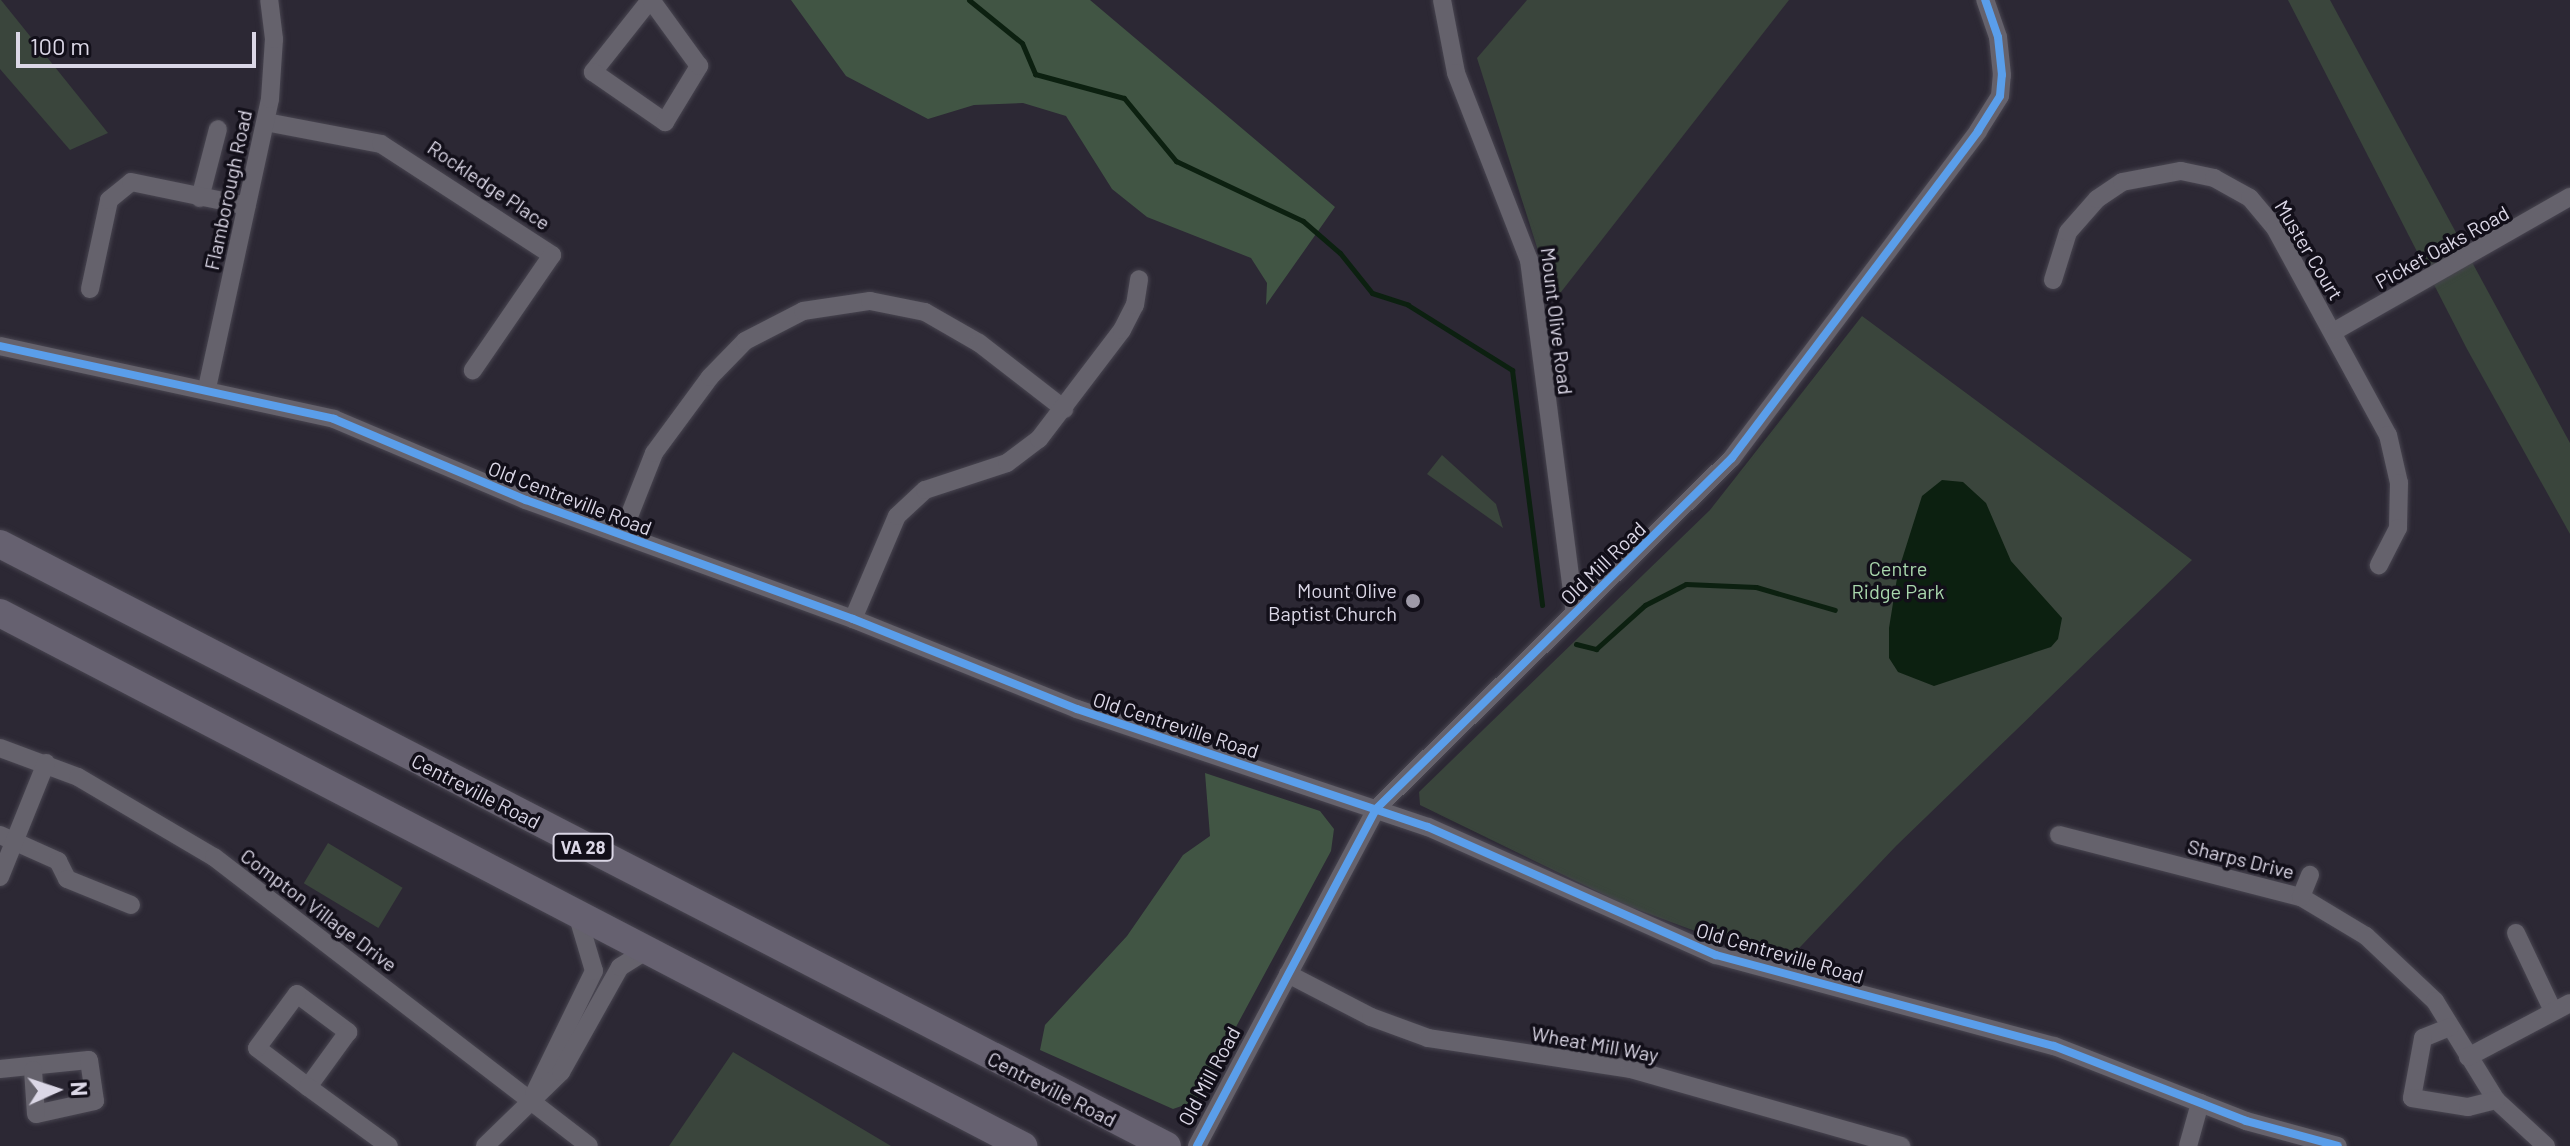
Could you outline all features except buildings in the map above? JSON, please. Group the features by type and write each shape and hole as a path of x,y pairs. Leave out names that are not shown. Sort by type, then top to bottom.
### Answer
{"highway":[{"name":"Centreville Road","path":"0,544 1167,1146"},
{"path":"0,613 1023,1146"}],"street":[{"name":"Flamborough Road","path":"207,388 266,122 273,78 269,0"},
{"path":"650,0 699,66 665,122 593,72 650,0"},
{"name":"Mount Olive Road","path":"1442,0 1471,116 1528,252 1575,612"},
{"name":"Old Mill Road","path":"1197,1146 1376,809 1732,458 1991,111 2000,96 2002,57 1985,0"},
{"name":"Rockledge Place","path":"266,122 381,144 552,255 473,370"},
{"path":"200,198 218,129"},
{"name":"Muster Court","path":"2053,280 2068,232 2097,199 2145,174 2195,172 2232,186 2262,210 2333,332 2396,458 2398,528 2379,565"},
{"path":"90,289 109,200 131,182 247,206"},
{"name":"Picket Oaks Road","path":"2333,332 2570,197"},
{"path":"853,619 881,544 908,503 942,481 1020,456 1064,409 1122,330 1135,305 1139,279"},
{"path":"622,534 654,453 710,377 745,341 803,311 870,301 925,312 979,343 1064,409"},
{"name":"Old Centreville Road","path":"0,346 207,388 334,419 622,534 853,619 1077,709 1450,836 1716,955 2054,1046 2266,1128 2338,1146"},
{"name":"Compton Village Drive","path":"0,748 46,763 144,812 214,857 589,1146"},
{"path":"0,877 8,840 46,763"},
{"name":"Sharps Drive","path":"2059,835 2301,897 2366,936 2435,1001 2496,1100 2546,1146"},
{"path":"8,840 58,861 67,879 131,905"},
{"path":"2301,897 2310,875"},
{"path":"531,1100 594,971 577,914"},
{"path":"2468,1057 2562,1007 2516,933"},
{"path":"485,1146 574,1053 625,961 646,951"},
{"name":"Wheat Mill Way","path":"1288,974 1371,1017 1428,1038 1631,1069 1901,1146"},
{"path":"308,1087 348,1032 297,994 257,1048 308,1087 389,1146"},
{"path":"2450,1027 2423,1038 2412,1098 2468,1107 2496,1100"},
{"path":"0,1069 33,1070"},
{"path":"2188,1146 2200,1103"}],"green space":[{"path":"0,0 108,133 70,150 0,69"},
{"path":"1527,0 1789,0 1554,301 1477,58"},
{"path":"2288,0 2330,0 2570,443 2570,534 2467,349"},
{"name":"Centre Ridge Park","path":"1862,316 2192,560 1896,846 1784,964 1625,905 1420,805 1419,792 1710,510"},
{"path":"1442,455 1496,504 1503,528 1427,474"},
{"path":"328,843 403,888 378,928 304,883"},
{"path":"733,1052 891,1146 669,1146"}],"shaded area":[{"path":"791,0 1090,0 1335,207 1266,305 1267,283 1251,258 1147,217 1112,189 1066,116 1023,103 974,105 928,119 846,76"},
{"path":"1942,480 1963,482 1986,503 2011,561 2062,618 2058,639 2051,647 1934,686 1898,672 1889,658 1889,628 1898,572 1922,496"},
{"path":"1205,773 1320,811 1334,829 1331,851 1196,1101 1173,1109 1040,1050 1045,1025 1127,936 1183,855 1210,836"}],"waterway":[{"path":"969,0 1022,43 1035,74 1124,98 1176,161 1303,221 1340,253 1372,293 1408,305 1512,370 1542,605"},
{"path":"1576,644 1596,649 1645,605 1686,584 1756,587 1835,610"}],"cycle path":[{"path":"1197,1146 1376,809 1732,458 1978,131 2000,96 2002,75 1998,37 1985,0"},
{"path":"0,346 334,419 526,500 853,619 1077,709 1428,827 1716,955 2054,1046 2246,1121 2338,1146"}],"place":[{"name":"Mount Olive Baptist Church","path":"1413,601"}]}
